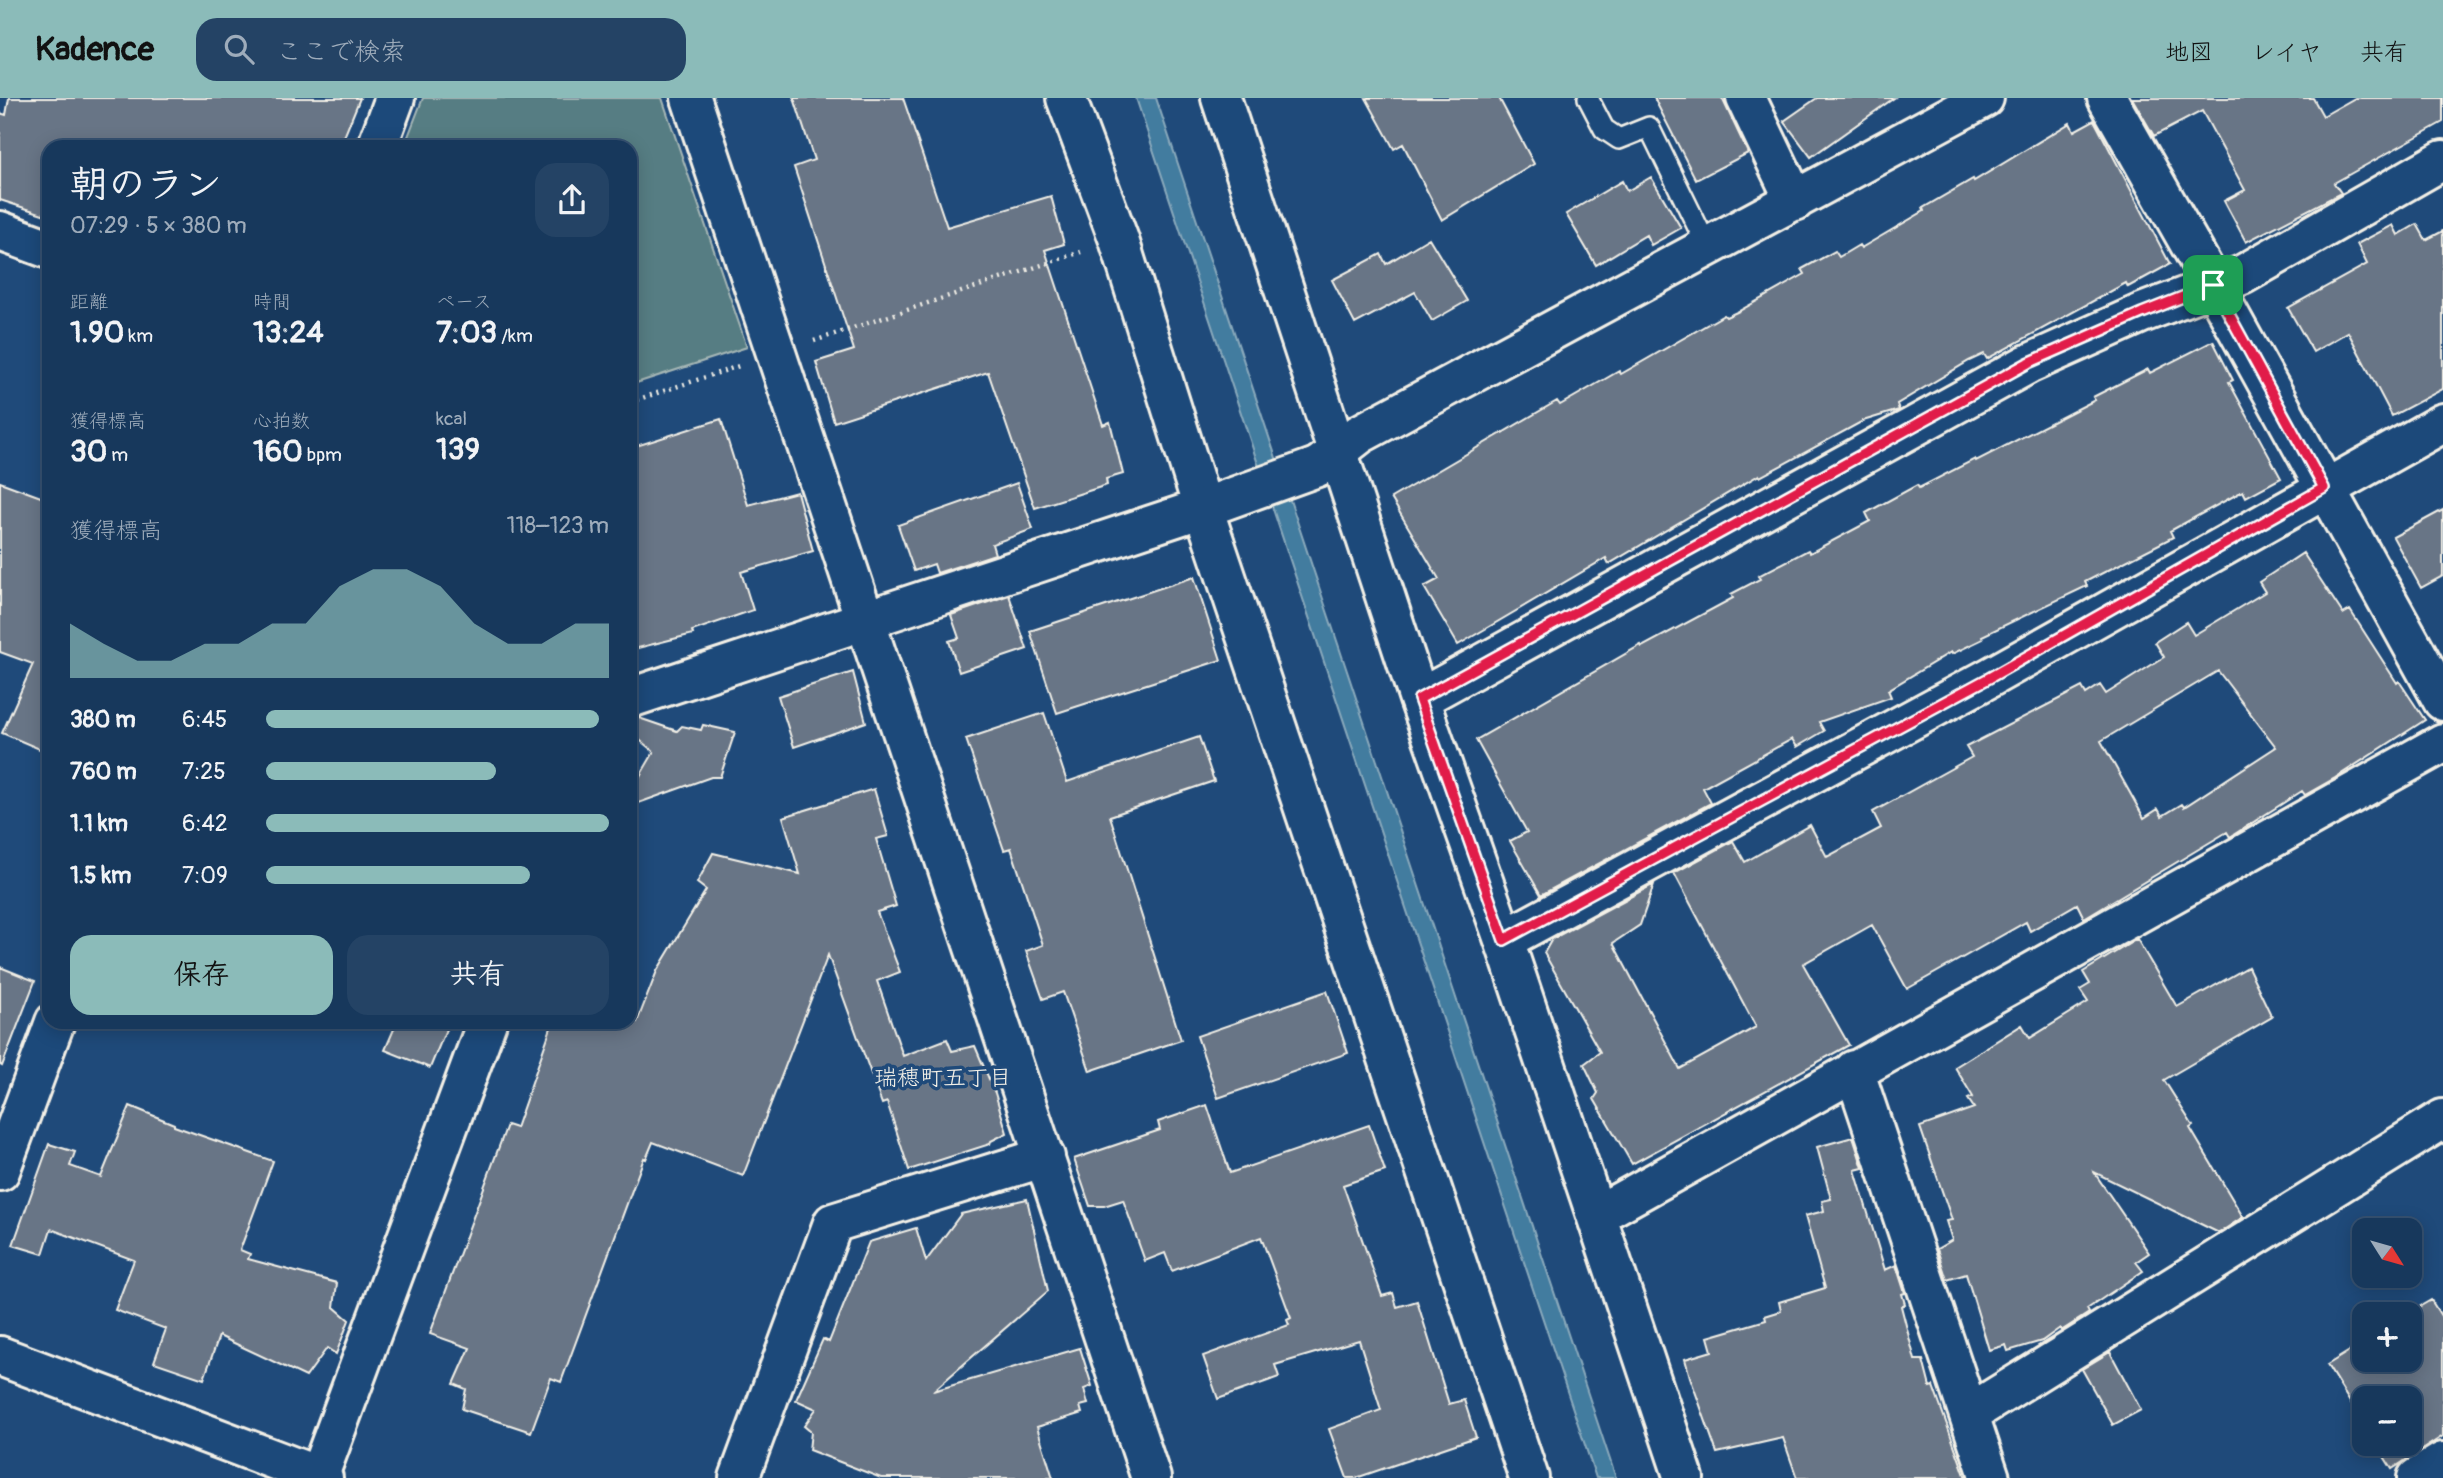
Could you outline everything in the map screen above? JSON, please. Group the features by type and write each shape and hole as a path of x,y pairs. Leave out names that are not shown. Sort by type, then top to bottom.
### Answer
{"street":[{"path":"380,140 395,98"},
{"path":"691,98 1151,1478"},
{"path":"1066,98 1218,502 1530,1478"},
{"path":"1221,98 1328,459 1419,699 1504,940 1684,1478"},
{"path":"1746,98 1795,201"},
{"path":"637,696 1218,502 1328,459 1360,434 1984,98"},
{"path":"2107,98 2443,701"},
{"path":"1419,699 2028,363 2142,313 2242,275 2443,160"},
{"path":"0,231 42,246"},
{"path":"1504,940 1989,678 2443,423"},
{"path":"1597,1215 2443,743"},
{"path":"0,1171 52,1029"},
{"path":"0,1356 320,1477 484,1029"},
{"path":"1854,1070 1990,1478"},
{"path":"1969,1414 2443,1119"},
{"path":"739,1478 833,1223 1045,1157"},
{"path":"2417,1478 2443,1462"}],"lane":[{"path":"1588,98 1604,129 1619,139 1649,127 1708,248"}],"path":[{"path":"637,400 1119,240"}],"green space":[{"path":"423,98 662,98 747,347 637,383 637,140 407,140"}],"water":[{"path":"1136,98 1156,98 1616,1478 1596,1478"}],"building":[{"path":"9,98 360,98 343,140 42,140 42,214 0,200 0,113 6,115"},
{"path":"794,98 903,98 947,227 1051,196 1064,244 1045,250 1103,425 1110,422 1123,474 1106,479 1107,485 1035,508 988,372 834,422 816,362 854,350 794,167 814,160"},
{"path":"1366,98 1499,98 1534,164 1442,220 1403,144 1394,149"},
{"path":"1654,98 1722,98 1748,153 1696,180"},
{"path":"1817,98 1894,98 1811,157 1784,121"},
{"path":"2132,98 2313,98 2323,116 2355,98 2443,98 2443,122 2334,183 2341,193 2246,242 2224,201 2245,190 2202,111 2154,136"},
{"path":"2094,120 2170,264 2128,287 2126,283 1987,359 1984,354 1969,361 1897,404 1899,410 1863,421 1760,477 1759,475 1609,564 1606,558 1458,645 1424,587 1439,579 1391,498 1557,401 1560,405 1619,371 1621,374 1724,315 1726,317 1739,311 1805,274 1802,269 1835,251 1839,257 1859,245 1861,248 1924,211 1923,208 1973,179 1974,181 2070,123 2074,131"},
{"path":"1651,177 1681,228 1651,245 1646,235 1596,265 1566,214 1622,181 1627,191"},
{"path":"2417,224 2426,240 2443,231 2443,389 2392,416 2348,332 2313,352 2288,308 2367,264 2357,244 2393,225 2398,235"},
{"path":"1429,238 1467,301 1432,321 1415,292 1355,324 1332,280 1381,254 1386,264"},
{"path":"2213,341 2233,380 2229,382 2281,478 2246,497 2243,491 2170,531 2173,537 2085,582 2087,586 1982,636 1983,639 1952,654 1951,652 1888,690 1891,697 1819,722 1824,731 1797,747 1792,739 1703,788 1711,803 1541,895 1510,841 1527,832 1476,740 1641,645 1642,647 1733,598 1731,594 1760,579 1758,576 1808,550 1810,553 1870,521 1866,513 1917,485 1919,488 1975,459 1976,461 2095,400 2093,397 2148,369 2150,373"},
{"path":"721,419 748,505 797,492 813,551 741,572 753,610 692,631 693,634 637,648 637,446"},
{"path":"0,482 42,497 42,750 2,733 33,664 0,652"},
{"path":"1017,483 1033,529 992,544 995,554 937,573 934,564 914,571 898,525"},
{"path":"2443,510 2443,576 2421,588 2393,537"},
{"path":"2303,553 2343,614 2350,610 2397,683 2399,681 2425,720 2335,778 2305,795 2302,791 2230,837 2227,832 2084,918 2077,904 2030,931 2026,922 1907,989 1872,925 1803,964 1849,1045 1632,1164 1594,1099 1598,1093 1584,1064 1600,1052 1544,953 1552,939 1654,884 1640,925 1613,943 1680,1069 1756,1027 1674,873 1733,841 1745,862 1810,825 1827,857 1881,828 1873,812 1972,757 1966,747 2082,687 2086,694 2100,685 2106,694 2164,657 2155,642 2186,622 2194,635 2265,592 2259,582","holes":["2218,671 2276,747 2184,807 2182,804 2162,816 2158,809 2144,818 2101,741"]},
{"path":"1194,577 1221,660 1057,713 1030,631"},
{"path":"1009,595 1027,649 959,672 949,641 959,638 951,615"},
{"path":"853,672 866,722 794,747 778,696"},
{"path":"1044,713 1067,782 1199,737 1214,781 1110,816 1181,1040 1090,1071 1063,992 1043,999 1026,951 1043,945 1011,848 1004,850 966,739"},
{"path":"637,718 677,731 682,726 701,730 703,725 735,732 720,777 711,777 637,803 637,781 654,752 637,738"},
{"path":"874,789 888,836 876,839 896,906 877,912 900,972 877,981 903,1056 947,1039 952,1051 975,1046 995,1093 1007,1133 990,1144 909,1170 887,1102 882,1104 828,955 743,1176 653,1142 646,1159 644,1158 561,1382 551,1378 531,1432 462,1409 466,1389 454,1384 470,1348 430,1334 507,1125 516,1128 551,1029 637,1029 637,1022 657,971 706,890 697,883 713,853 800,874 783,817"},
{"path":"2137,939 2177,1007 2248,967 2272,1017 2164,1080 2193,1126 2190,1128 2243,1217 2219,1233 2094,1172 2149,1253 2136,1262 2143,1271 2087,1309 2089,1313 2042,1341 2008,1351 2006,1345 1989,1350 1966,1274 1947,1280 1937,1249 1952,1240 1946,1221 1952,1220 1920,1127 1974,1108 1968,1099 1973,1097 1955,1067 2022,1025 2030,1038 2088,1002 2080,990 2090,984 2083,972"},
{"path":"0,967 35,981 2,1066 0,1065"},
{"path":"1327,991 1348,1053 1218,1098 1197,1036"},
{"path":"394,1029 446,1029 430,1068 385,1050"},
{"path":"1207,1105 1230,1173 1369,1125 1385,1171 1343,1185 1382,1296 1393,1293 1397,1307 1417,1301 1449,1404 1464,1400 1476,1437 1356,1478 1347,1478 1329,1429 1381,1410 1359,1340 1275,1365 1279,1377 1218,1399 1203,1356 1289,1325 1287,1320 1291,1318 1261,1237 1172,1271 1165,1253 1145,1261 1123,1200 1104,1206 1090,1206 1074,1159 1160,1130 1158,1122"},
{"path":"130,1106 174,1126 273,1161 240,1250 250,1254 248,1259 337,1283 334,1307 349,1320 336,1354 327,1348 306,1377 219,1336 204,1379 154,1362 166,1329 115,1310 134,1260 51,1229 43,1254 13,1245 49,1144 75,1152 70,1166 101,1177"},
{"path":"1853,1137 1863,1168 1855,1170 1885,1270 1896,1265 1905,1293 1902,1294 1905,1304 1901,1306 1915,1360 1923,1360 1930,1387 1933,1386 1966,1478 1797,1478 1783,1438 1717,1453 1690,1377 1685,1359 1712,1351 1708,1337 1766,1320 1765,1316 1781,1311 1779,1302 1825,1288 1805,1216 1824,1211 1822,1201 1831,1199 1817,1147"},
{"path":"1027,1199 1048,1291 933,1391 1080,1348 1092,1386 1084,1389 1088,1404 1080,1406 1082,1413 1037,1427 1053,1478 881,1478 809,1450 811,1432 804,1426 816,1409 796,1400 823,1339 829,1342 869,1242 916,1228 926,1261 961,1214"},
{"path":"2431,1300 2443,1319 2443,1436 2422,1450 2422,1386 2352,1386 2352,1406 2327,1365 2352,1349 2352,1372 2422,1372 2422,1305"},
{"path":"2110,1352 2141,1410 2113,1425 2082,1369"},
{"path":"2384,1456 2412,1456 2392,1469"}],"district":[{"name":"瑞穂町五丁目","path":"943,1077"}],"route":[{"path":"2213,285 2324,488 1989,678 1504,940 1419,699 2028,363 2213,285"}]}
